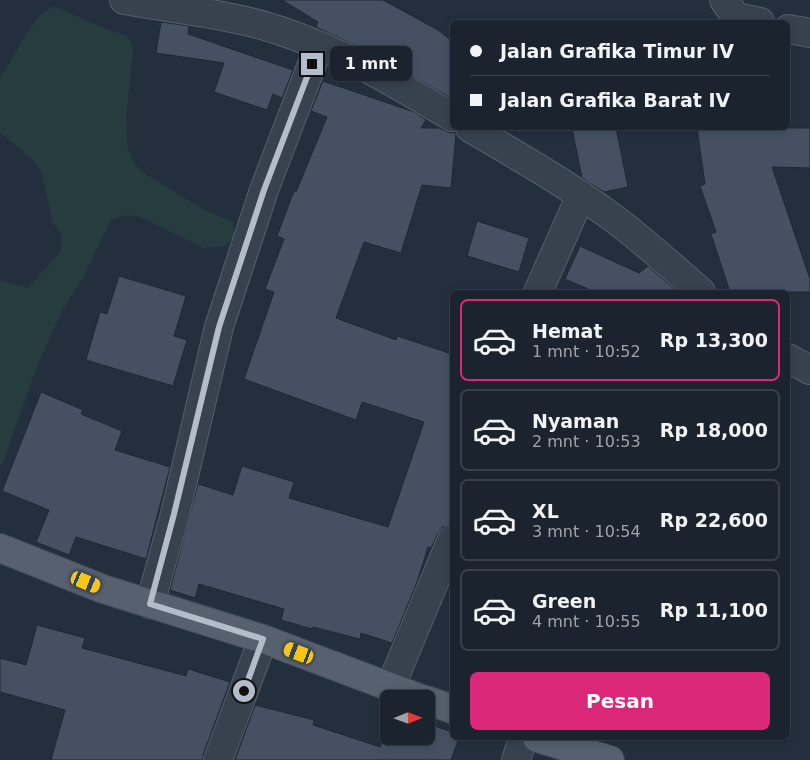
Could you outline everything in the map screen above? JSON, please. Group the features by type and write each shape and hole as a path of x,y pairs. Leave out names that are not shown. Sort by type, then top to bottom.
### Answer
{"main road":[{"path":"0,548 103,588 263,639 396,690"},
{"path":"435,703 450,708"},
{"path":"544,740 609,760"}],"street":[{"path":"124,0 203,6 240,20 278,30 319,46 381,75 450,116"},
{"path":"724,0 736,17 750,20"},
{"path":"790,29 810,34"},
{"path":"150,604 174,514 219,327 264,190 319,46"},
{"path":"473,130 581,195 659,254 700,290"},
{"path":"539,290 581,195"},
{"path":"790,359 810,370"},
{"path":"390,688 450,544"},
{"path":"218,760 263,639"},
{"path":"516,760 521,740"}],"green space":[{"path":"53,6 111,31 126,35 133,47 126,119 128,149 134,163 144,173 202,209 234,223 234,236 224,246 204,248 140,217 126,215 111,220 85,274 61,313 36,369 2,465 0,464 0,280 28,288 60,252 62,236 53,223 41,171 32,159 0,132 0,78 31,27 40,16"}],"building":[{"path":"282,0 383,0 438,30 450,39 450,98 375,55 316,27 318,22"},
{"path":"161,22 189,26 188,34 293,70 282,98 273,94 267,110 214,92 224,63 156,53"},
{"path":"323,81 414,112 426,120 421,128 439,128 451,133 455,132 456,134 451,188 422,185 401,253 364,242 336,318 396,340 397,336 450,353 450,525 442,527 431,548 428,547 417,582 392,643 361,633 360,639 313,627 312,629 281,620 284,609 199,584 195,598 170,590 198,484 233,495 242,466 294,482 289,498 388,527 424,422 362,402 356,420 244,379 274,292 265,289 284,239 277,236 294,191 296,192 327,117 311,111"},
{"path":"790,128 810,128 810,168 772,167 810,279 810,292 790,292 790,290 729,290 711,234 716,232 700,186 705,184 697,130 790,130"},
{"path":"572,130 616,130 628,187 604,192 582,178"},
{"path":"477,221 529,238 519,272 467,256"},
{"path":"580,246 639,273 648,266 676,290 590,290 565,279"},
{"path":"119,276 186,296 174,336 187,340 173,386 86,360 100,312 107,314"},
{"path":"41,392 83,410 81,414 122,431 115,450 170,467 146,559 76,537 69,555 36,542 49,510 2,491"},
{"path":"37,625 85,638 82,648 186,676 188,669 230,682 203,755 203,760 51,760 65,710 0,692 0,658 26,665"},
{"path":"255,705 314,720 313,725 380,747 381,745 435,745 435,726 450,731 450,740 458,740 451,760 235,760"}],"route":[{"path":"244,691 263,639 150,604 174,514 219,327 264,190 312,64"}]}
